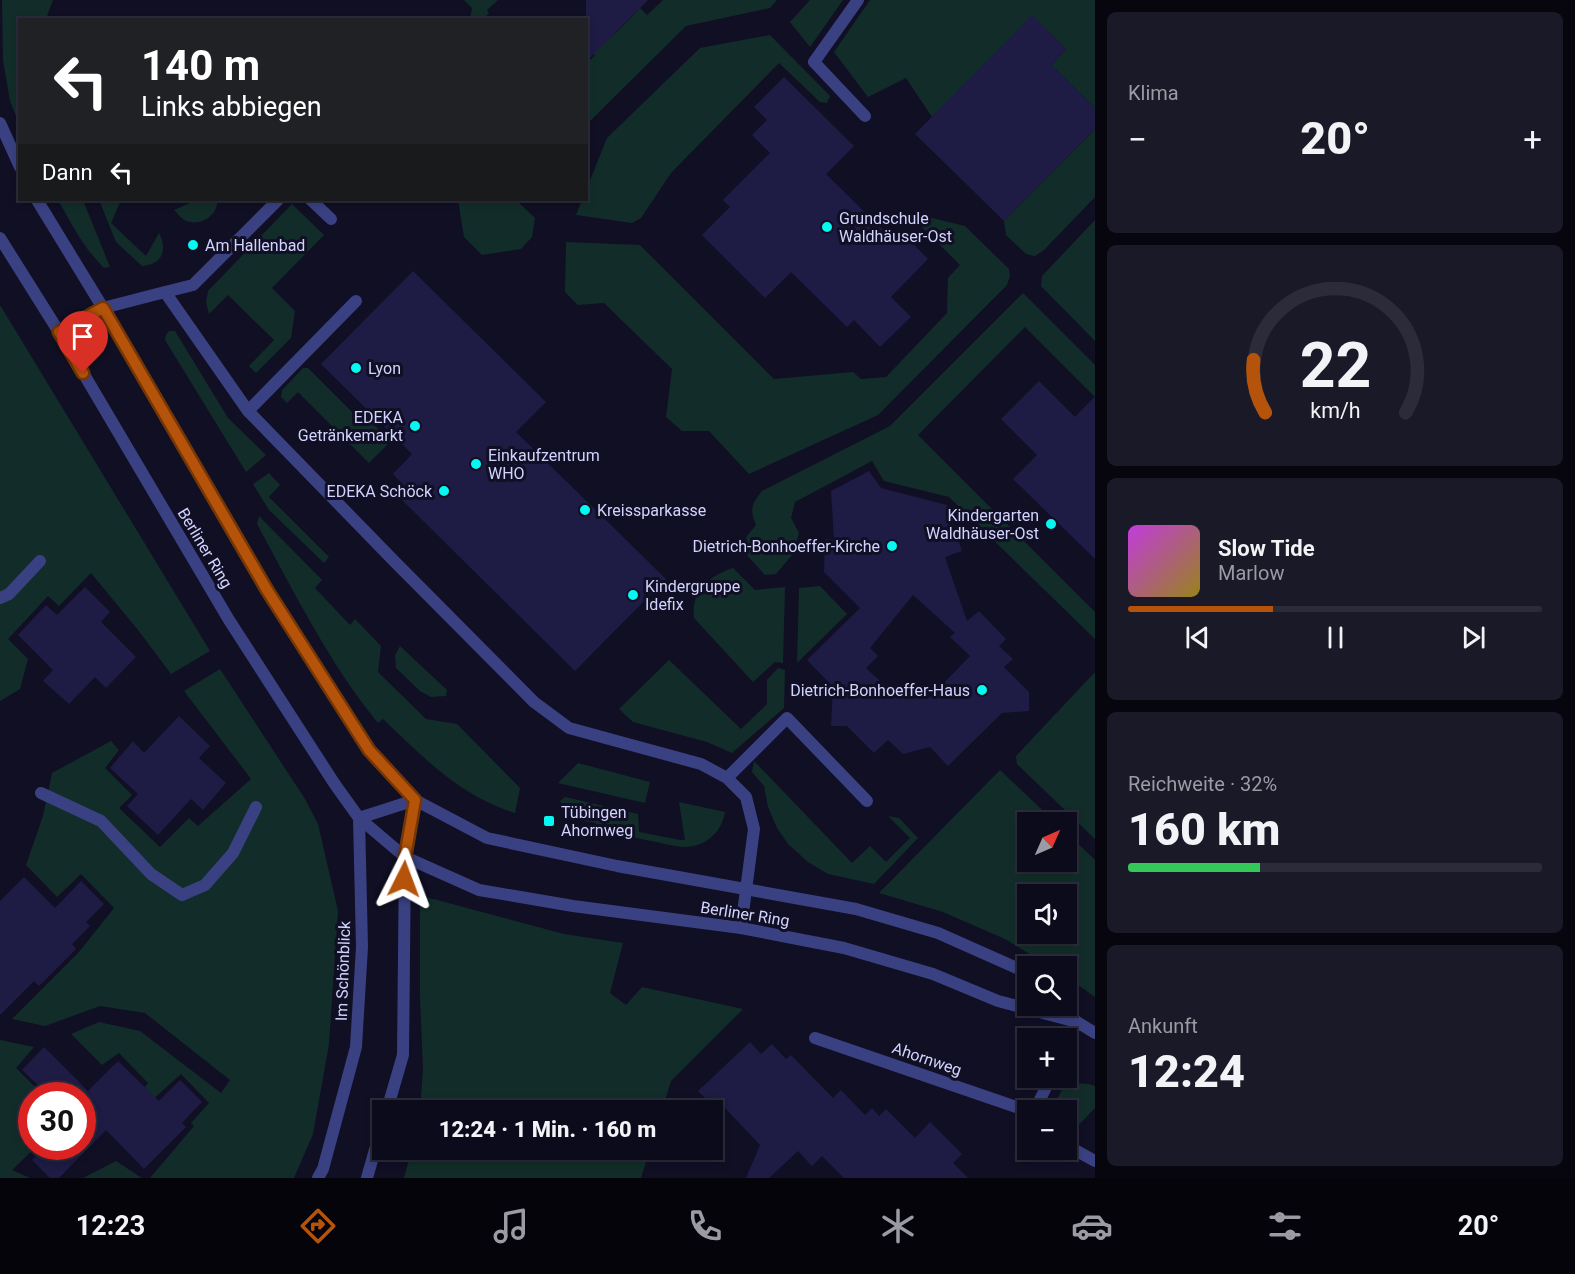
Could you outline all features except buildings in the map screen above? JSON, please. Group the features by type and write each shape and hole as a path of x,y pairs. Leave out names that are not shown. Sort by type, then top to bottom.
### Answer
{"street":[{"path":"858,0 814,62 865,116"},
{"path":"0,123 18,163"},
{"name":"Berliner Ring","path":"38,201 103,308 273,600 369,750 415,800 487,838 617,866 856,909 938,933 1017,969"},
{"path":"59,332 103,308 193,285 277,201"},
{"path":"312,201 331,219"},
{"name":"Berliner Ring","path":"0,238 59,332 229,621 334,783 359,818 405,857 479,890 573,906 741,928 844,948 933,974 998,1001 1077,1022"},
{"path":"165,292 248,411 534,702 569,728 702,764 727,778 747,797 754,829 741,928"},
{"path":"248,411 356,301"},
{"path":"0,598 9,594 40,561"},
{"path":"727,778 787,718 867,801"},
{"path":"41,793 101,821 151,874 182,895 205,885 233,853 256,807"},
{"path":"359,818 415,800 405,857 403,1055 390,1100"},
{"name":"Im Schönblick","path":"318,1178 323,1169 356,1047 362,947 359,818"},
{"name":"Berliner Ring","path":"1070,1016 1095,1034"},
{"path":"1074,1028 1077,1022"},
{"name":"Ahornweg","path":"816,1038 1017,1107"},
{"path":"1077,1151 1095,1161"},
{"path":"367,1178 372,1160"}],"green space":[{"path":"2,0 53,0 46,18 18,18 18,121 10,101 3,60"},
{"path":"464,0 498,0 487,10 489,13 485,18 470,18 472,8"},
{"path":"663,0 777,0 770,8 686,26 590,121 588,126 588,62 595,55 592,52 618,31 640,8 647,15"},
{"path":"810,0 843,0 810,47 790,22"},
{"path":"870,0 1095,0 1095,108 1051,65 1066,49 1032,16 932,117 906,78 868,97 834,52"},
{"path":"770,35 830,96 827,103 820,102 779,63 671,173 641,218 632,223 576,215 582,201 588,201 588,186 607,138 700,48"},
{"path":"1095,129 1095,197 1044,250 1035,256 1026,254 1006,235 1004,221"},
{"path":"59,201 83,201 110,267 104,268 78,235"},
{"path":"99,201 121,201 111,223 146,256 159,233 163,251 159,260 142,266 116,242"},
{"path":"195,201 217,201 216,209 210,217 200,222 181,218 174,210"},
{"path":"458,201 517,201 535,218 532,237 521,249 482,255 464,237"},
{"path":"292,204 324,235 272,288 295,311 291,338 256,373 249,366 274,340 228,295 209,314 206,302 208,291"},
{"path":"907,212 965,226 1009,269 1010,276 1007,285 878,415 749,474 709,431 682,431 666,417 672,369 604,303 578,305 565,292 566,242 640,245 774,379 853,372 861,379 886,377 947,313 948,278 960,265"},
{"path":"1095,220 1095,341 1041,286 1042,276"},
{"path":"1023,293 1095,365 1095,397 1025,327 918,435 1095,612 1095,639 949,497 884,481 872,461 795,502 791,518 799,533 793,554 776,574 765,575 745,553 747,536 756,525 753,507 762,491 890,426"},
{"path":"0,305 210,651 171,674 91,573 59,606 48,596 8,639 28,659 20,689 0,701"},
{"path":"169,331 175,331 228,418 266,455 246,472 165,340"},
{"path":"303,368 308,368 361,421 369,420 387,437 388,444 369,463 298,392 287,403 281,397 282,390"},
{"path":"269,473 280,485 269,497 329,557 324,563 269,510 253,484"},
{"path":"259,516 322,580 315,588 350,625 355,619 381,646 378,672 426,719 457,724 520,788 515,813 495,806 460,786 428,761 383,719 378,723 360,700 313,626 257,524"},
{"path":"733,568 755,590 785,587 783,663 775,662 753,682 694,618 698,592 709,580"},
{"path":"820,586 847,614 797,663 799,588"},
{"path":"400,646 447,690 446,696 431,697 420,691 396,668 395,655"},
{"path":"669,660 741,729 767,704 767,680 778,668 785,670 784,708 732,753 707,742 633,722 619,709"},
{"path":"220,669 305,799 318,824 338,911 329,1044 313,1134 294,1178 150,1178 194,1126 191,1123 209,1103 181,1074 150,1102 140,1093 148,1083 119,1053 102,1065 71,1034 99,1022 140,1031 221,1093 230,1080 145,1013 100,1006 45,1026 12,1019 79,952 114,908 81,874 57,897 26,865 43,816 52,773 111,741 119,750 105,768 132,795 119,808 160,847 189,818 198,826 251,779 184,691"},
{"path":"1095,672 1095,839 1077,822 1077,812 1067,812 1017,764 1016,756"},
{"path":"754,761 852,863 870,846 886,862 910,838 888,816 899,818 918,838 874,884 828,874 808,862 788,844 777,828 768,807 764,786 752,772"},
{"path":"578,763 650,782 645,803 558,783"},
{"path":"1000,770 1044,812 1017,812 1017,872 1077,872 1077,843 1095,860 1095,997 1077,984 1077,956 1033,956 1005,939 943,912 879,893"},
{"path":"565,797 638,814 639,832 680,840 685,840 679,802 725,812 720,827 711,838 698,845 683,847 595,830 596,823 570,819 560,801"},
{"path":"426,897 564,934 623,943 610,993 626,1005 642,987 743,1009 671,1081 665,1100 421,1100 423,1069 420,997 421,899"},
{"path":"0,1040 34,1047 16,1068 30,1082 18,1082 18,1160 22,1160 12,1170 30,1178 0,1178"},
{"path":"1077,1083 1095,1086 1095,1108 1077,1127 1077,1100 1057,1100 1062,1090 1077,1088"},
{"path":"409,1160 647,1160 641,1178 404,1178"},
{"path":"116,1161 142,1178 83,1178"}],"place":[{"name":"Grundschule Waldhäuser-Ost","path":"827,227"},
{"name":"Am Hallenbad","path":"193,245"},
{"name":"Lyon","path":"356,368"},
{"name":"EDEKA Getränkemarkt","path":"415,426"},
{"name":"Einkaufzentrum WHO","path":"476,464"},
{"name":"EDEKA Schöck","path":"444,491"},
{"name":"Kreissparkasse","path":"585,510"},
{"name":"Kindergarten Waldhäuser-Ost","path":"1051,524"},
{"name":"Dietrich-Bonhoeffer-Kirche","path":"892,546"},
{"name":"Kindergruppe Idefix","path":"633,595"},
{"name":"Dietrich-Bonhoeffer-Haus","path":"982,690"},
{"name":"Tübingen Ahornweg","path":"549,821"}],"route":[{"path":"83,373 59,332 103,308 267,590 369,750 415,800 405,857 404,879"}]}
